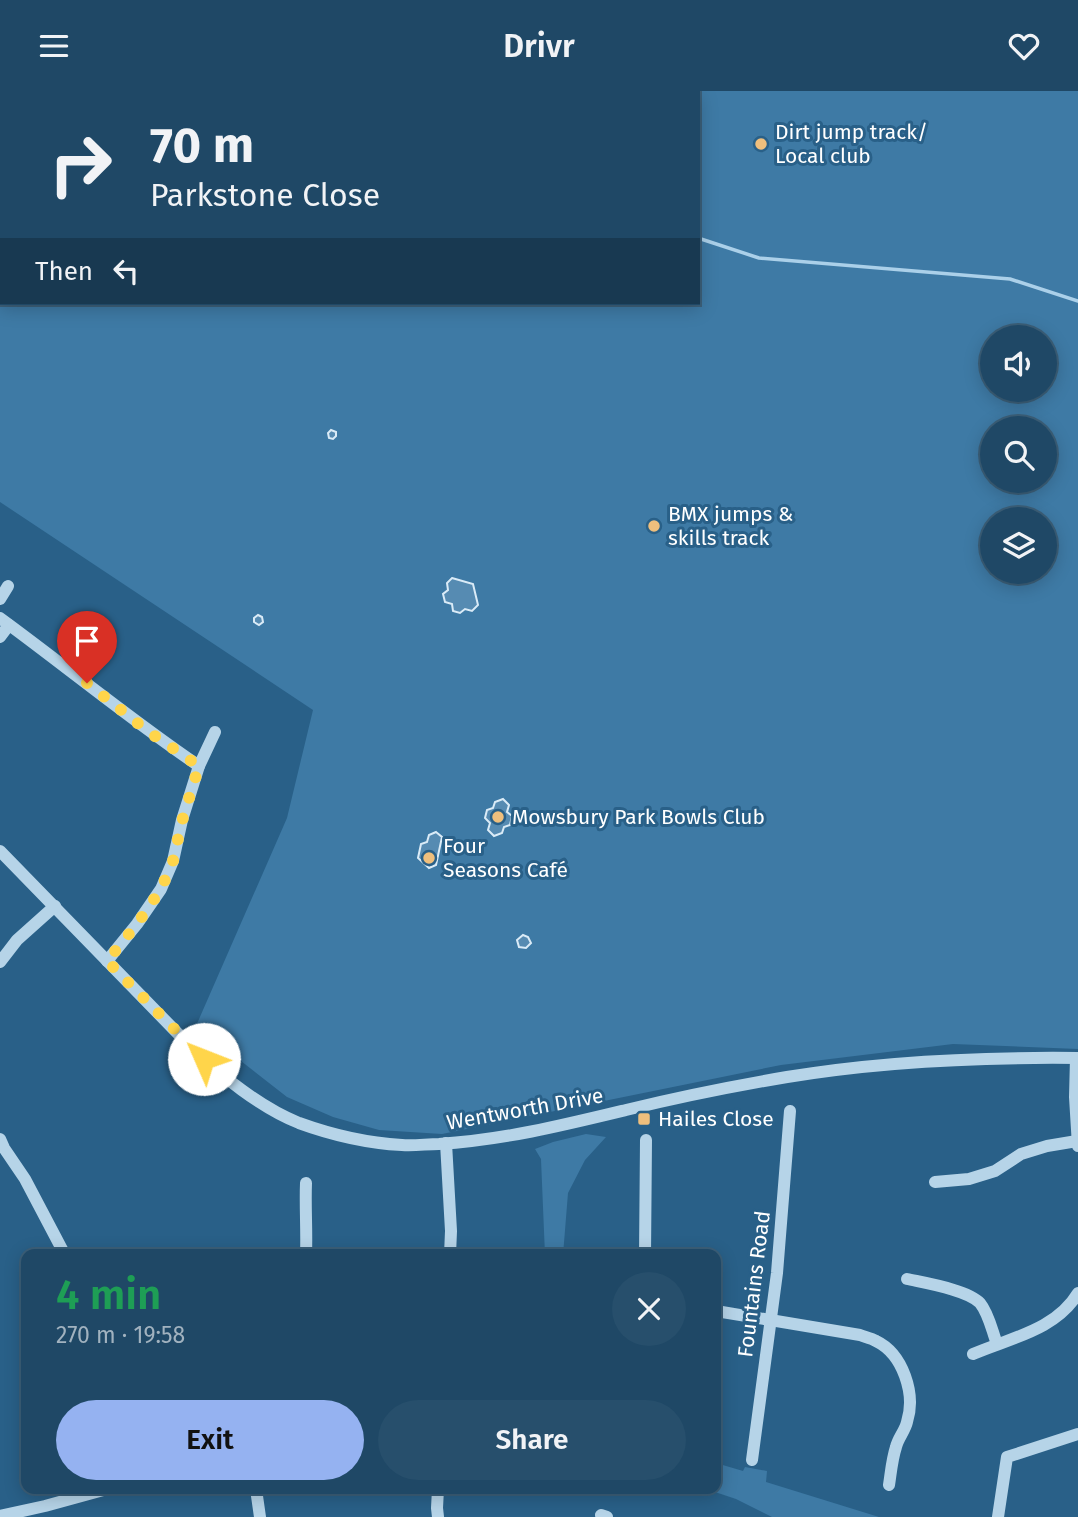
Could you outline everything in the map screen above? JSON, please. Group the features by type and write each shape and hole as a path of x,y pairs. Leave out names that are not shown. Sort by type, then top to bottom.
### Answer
{"street":[{"path":"0,599 8,586"},
{"path":"0,637 5,621 149,732 199,766"},
{"path":"107,961 161,889 173,861 199,766 215,732"},
{"name":"Wentworth Drive","path":"0,851 217,1071 256,1099 296,1122 366,1142 405,1146 499,1137 788,1077 877,1066 964,1060 1077,1058"},
{"path":"0,962 18,940 55,906"},
{"path":"1077,1058 1075,1097 1078,1146"},
{"name":"Fountains Road","path":"752,1460 777,1273 790,1111"},
{"path":"0,1139 25,1179 62,1249"},
{"path":"645,1249 646,1140"},
{"path":"935,1182 969,1179 995,1171 1021,1154 1077,1140"},
{"path":"446,1143 450,1249"},
{"path":"306,1183 306,1249"},
{"path":"907,1279 968,1294 978,1301 985,1311 997,1344"},
{"path":"973,1354 1029,1333 1058,1318 1078,1293"},
{"path":"721,1312 860,1335 877,1341 890,1352 903,1369 910,1391 910,1405 907,1422 896,1445 889,1485"},
{"path":"998,1517 1001,1457 1078,1434"},
{"path":"0,1515 89,1494"},
{"path":"257,1494 260,1517"},
{"path":"438,1494 438,1517"}],"shaded area":[{"path":"700,91 1078,91 1078,1049 953,1044 781,1065 442,1134 379,1130 333,1117 287,1097 196,1026 287,818 313,710 0,502 0,305 700,305"},
{"path":"586,1134 606,1137 585,1160 568,1193 563,1249 545,1249 541,1159 535,1149"},
{"path":"721,1464 743,1471 745,1467 767,1471 766,1482 879,1517 772,1517 721,1494"}],"building":[{"path":"331,430 336,432 333,439 329,438 328,433"},
{"path":"452,578 473,584 478,605 472,611 453,611 452,604 445,602 443,594 448,590 447,583"},
{"path":"258,615 263,622 259,625 254,622"},
{"name":"Mowsbury Park Bowls Club","path":"503,799 509,805 507,812 512,816 510,825 494,836 488,830 490,823 485,818 487,810"},
{"path":"436,832 442,837 436,865 429,868 418,858 421,844 427,842 429,835"},
{"path":"523,935 528,937 531,943 526,948 519,947 517,940"}],"waterway":[{"path":"700,239 759,258 1010,279 1078,301"}],"place":[{"name":"Dirt jump track/ Local club","path":"761,144"},
{"name":"BMX jumps & skills track","path":"654,526"},
{"name":"Mowsbury Park Bowls Club","path":"498,817"},
{"name":"Four Seasons Café","path":"429,858"},
{"name":"Hailes Close","path":"644,1119"}],"route":[{"path":"87,683 149,732 199,766 173,861 161,889 107,961 204,1059"}]}
